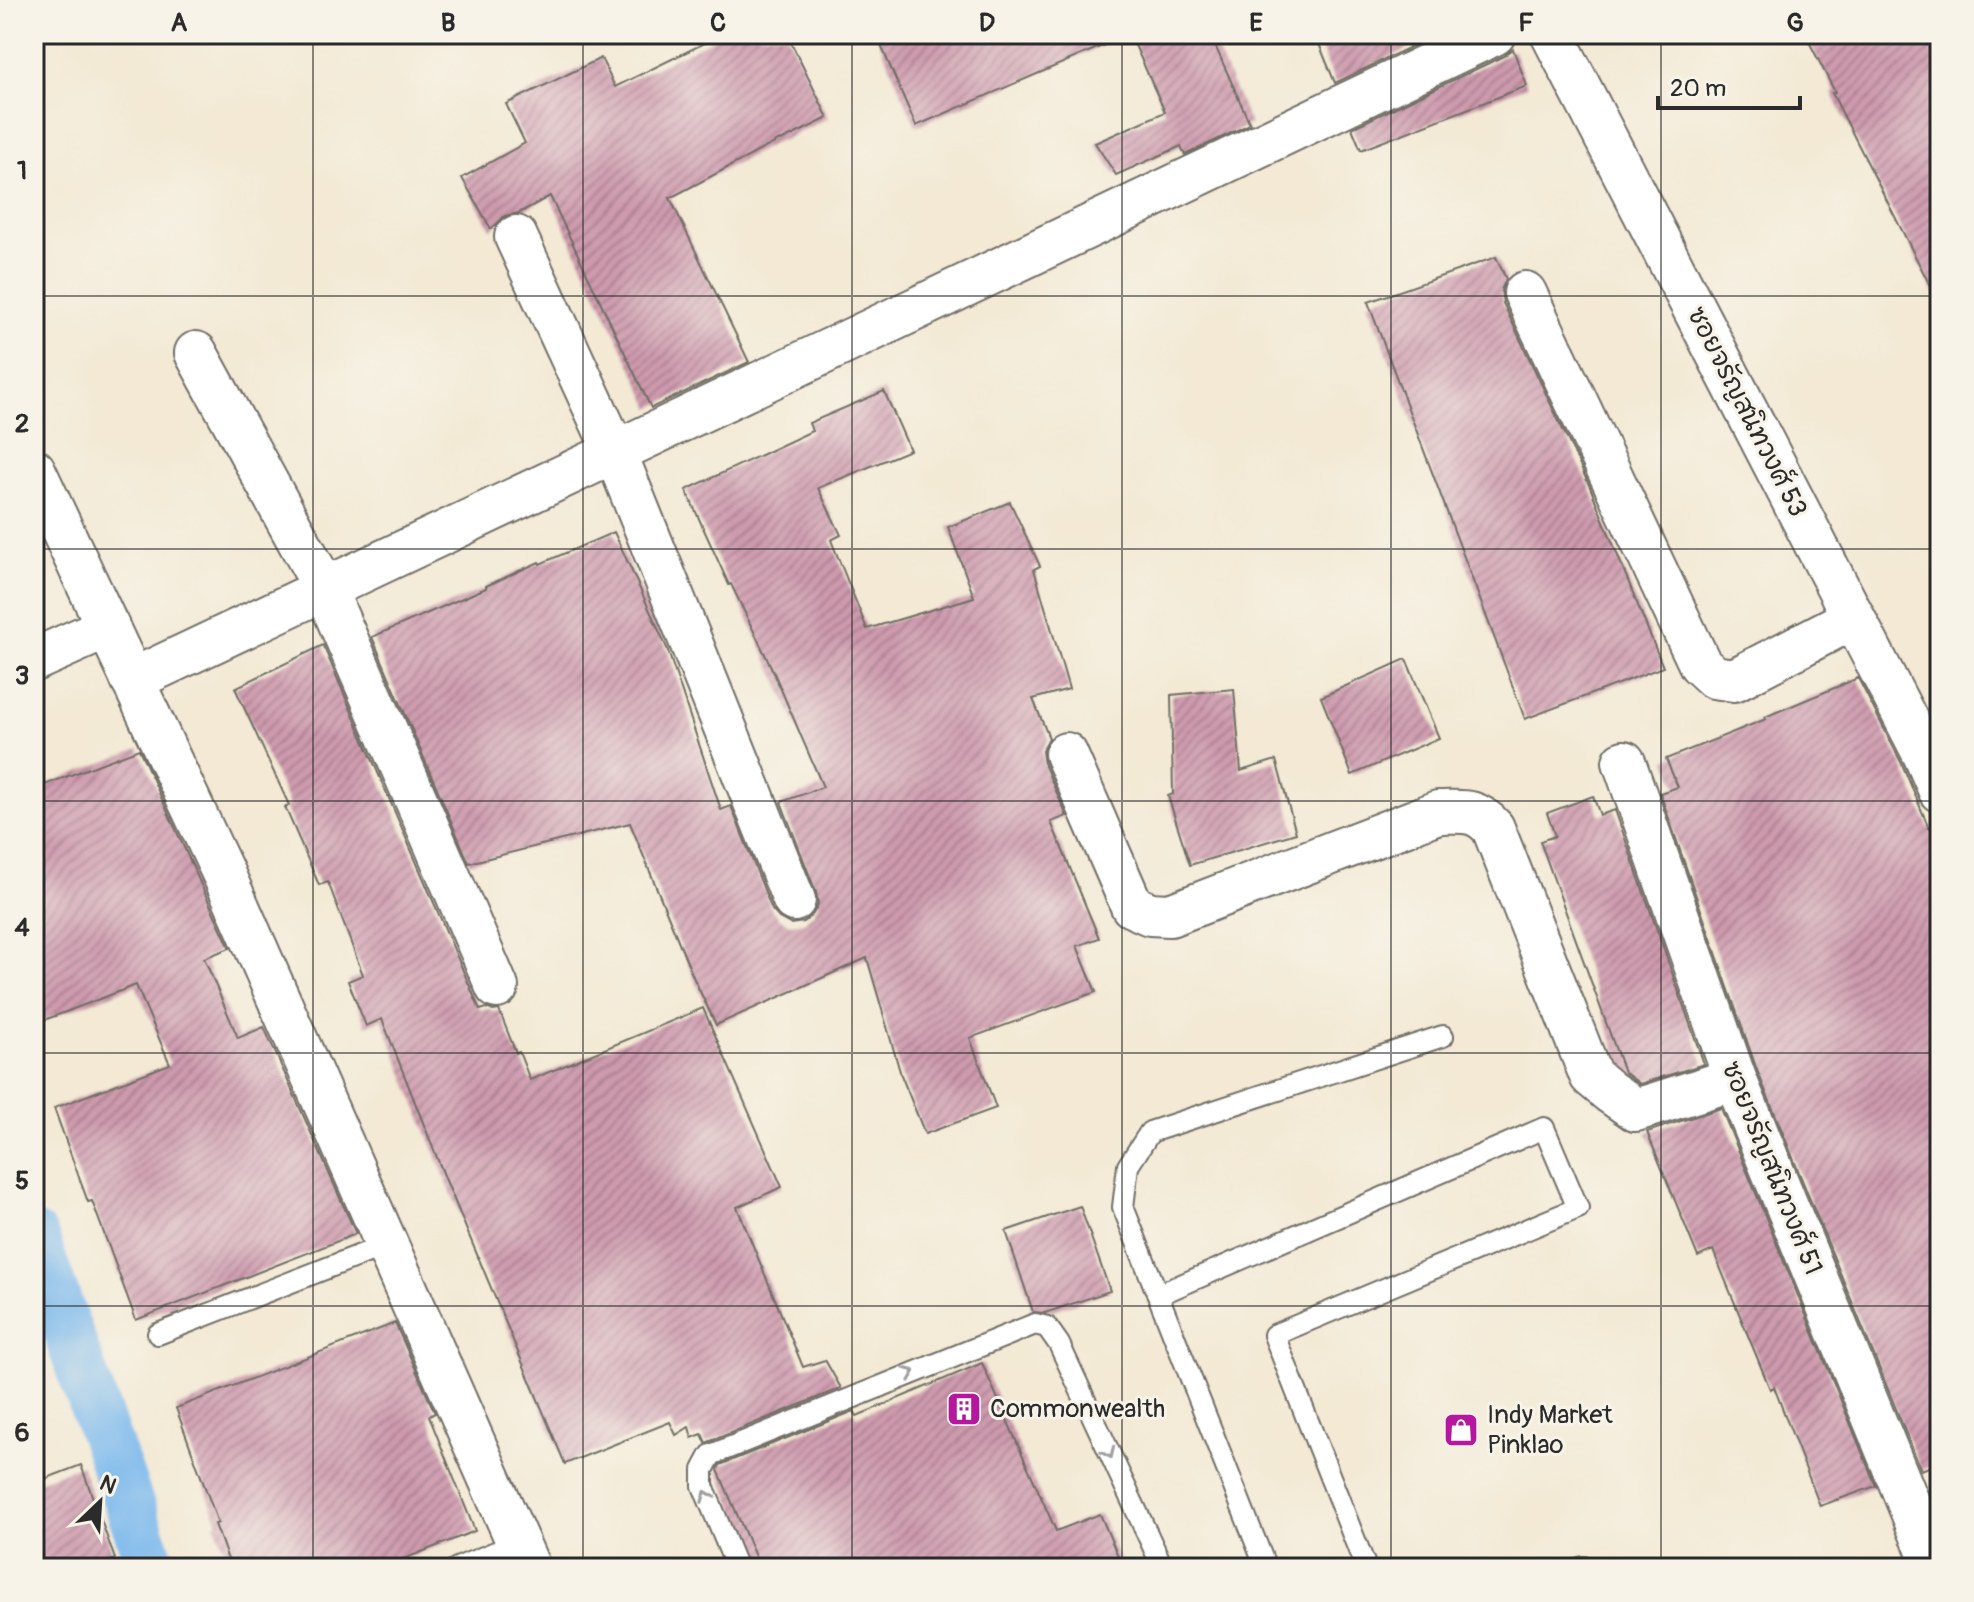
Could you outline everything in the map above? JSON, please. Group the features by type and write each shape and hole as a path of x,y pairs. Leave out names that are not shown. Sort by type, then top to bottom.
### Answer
{"street":[{"path":"132,680 1494,34"},
{"name":"ซอยจรัญสนิทวงศ์ 53","path":"1552,34 1924,754 1940,791"},
{"path":"516,237 615,452 794,900"},
{"path":"1525,293 1700,664 1714,677 1734,680 1853,618"},
{"path":"196,353 325,589 497,987"},
{"path":"34,470 224,875 523,1556"},
{"path":"34,660 108,627"},
{"path":"1066,754 1132,906 1150,914 1170,915 1438,812 1466,812 1483,817 1493,828 1591,1076 1636,1110 1735,1079"},
{"name":"ซอยจรัญสนิทวงศ์ 51","path":"1624,762 1735,1079 1935,1568"}],"lane":[{"path":"1266,1568 1123,1207 1128,1166 1150,1132 1443,1036"},
{"path":"1158,1295 1544,1128 1578,1208 1274,1335 1366,1568"},
{"path":"158,1334 386,1245"},
{"path":"737,1568 703,1486 701,1476 711,1455 1035,1324 1047,1327 1059,1344 1163,1568"},
{"path":"457,1568 523,1556"}],"building":[{"path":"723,34 787,34 828,118 670,198 749,362 651,408 550,196 519,213 505,216 491,229 462,178 525,143 506,104 601,58 615,87"},
{"path":"876,34 1130,34 916,126"},
{"path":"1130,34 1210,34 1250,124 1185,155 1181,146 1116,175 1095,143 1165,112"},
{"path":"1315,34 1438,34 1335,83"},
{"path":"1805,34 1940,34 1940,305 1832,93 1835,92"},
{"path":"1513,49 1527,86 1361,150 1352,128"},
{"path":"1496,257 1506,279 1501,290 1503,303 1590,487 1663,667 1525,719 1368,302"},
{"path":"884,391 910,450 818,488 841,535 831,540 867,629 974,597 948,527 1010,502 1040,566 1034,569 1069,689 1033,699 1049,738 1042,751 1044,764 1067,816 1051,822 1099,938 1077,946 1096,992 970,1038 996,1108 925,1134 901,1075 867,958 716,1025 630,823 469,863 372,637 614,532 667,648 721,810 731,806 772,910 790,924 804,922 818,904 816,892 781,802 823,787 774,673 729,585 686,490 812,431 809,423"},
{"path":"323,645 480,1010 499,1010 530,1080 703,1008 782,1187 737,1207 803,1367 825,1360 841,1388 706,1443 702,1434 692,1438 689,1427 676,1435 670,1422 565,1464 382,1019 366,1026 348,981 363,975 328,882 319,885 285,807 289,805 235,688"},
{"path":"1406,659 1439,738 1352,775 1321,697"},
{"path":"1858,678 1902,764 1929,828 1940,824 1940,1463 1921,1470 1757,1070 1660,793 1678,787 1666,759"},
{"path":"1234,689 1241,771 1276,760 1296,833 1190,865 1168,796 1173,794 1171,695"},
{"path":"139,749 230,948 204,958 238,1038 264,1027 356,1234 136,1320 54,1108 170,1064 136,985 34,1024 34,789"},
{"path":"1593,796 1600,815 1615,810 1704,1064 1640,1084 1624,1072 1540,841 1555,836 1547,813"},
{"path":"1721,1108 1876,1486 1820,1506 1774,1387 1770,1389 1713,1250 1698,1257 1647,1132"},
{"path":"1080,1206 1110,1291 1045,1313 1033,1312 1006,1231"},
{"path":"395,1323 435,1413 429,1416 475,1531 381,1568 231,1568 176,1408"},
{"name":"Commonwealth","path":"982,1363 1056,1531 1100,1514 1123,1568 760,1568 718,1470 720,1465 854,1411 857,1416"},
{"path":"81,1465 115,1559 92,1568 34,1568 34,1483"}],"waterway":[{"path":"34,1238 152,1568"}],"place":[{"name":"Commonwealth","path":"964,1409"},
{"name":"Indy Market Pinklao","path":"1461,1430"}]}
